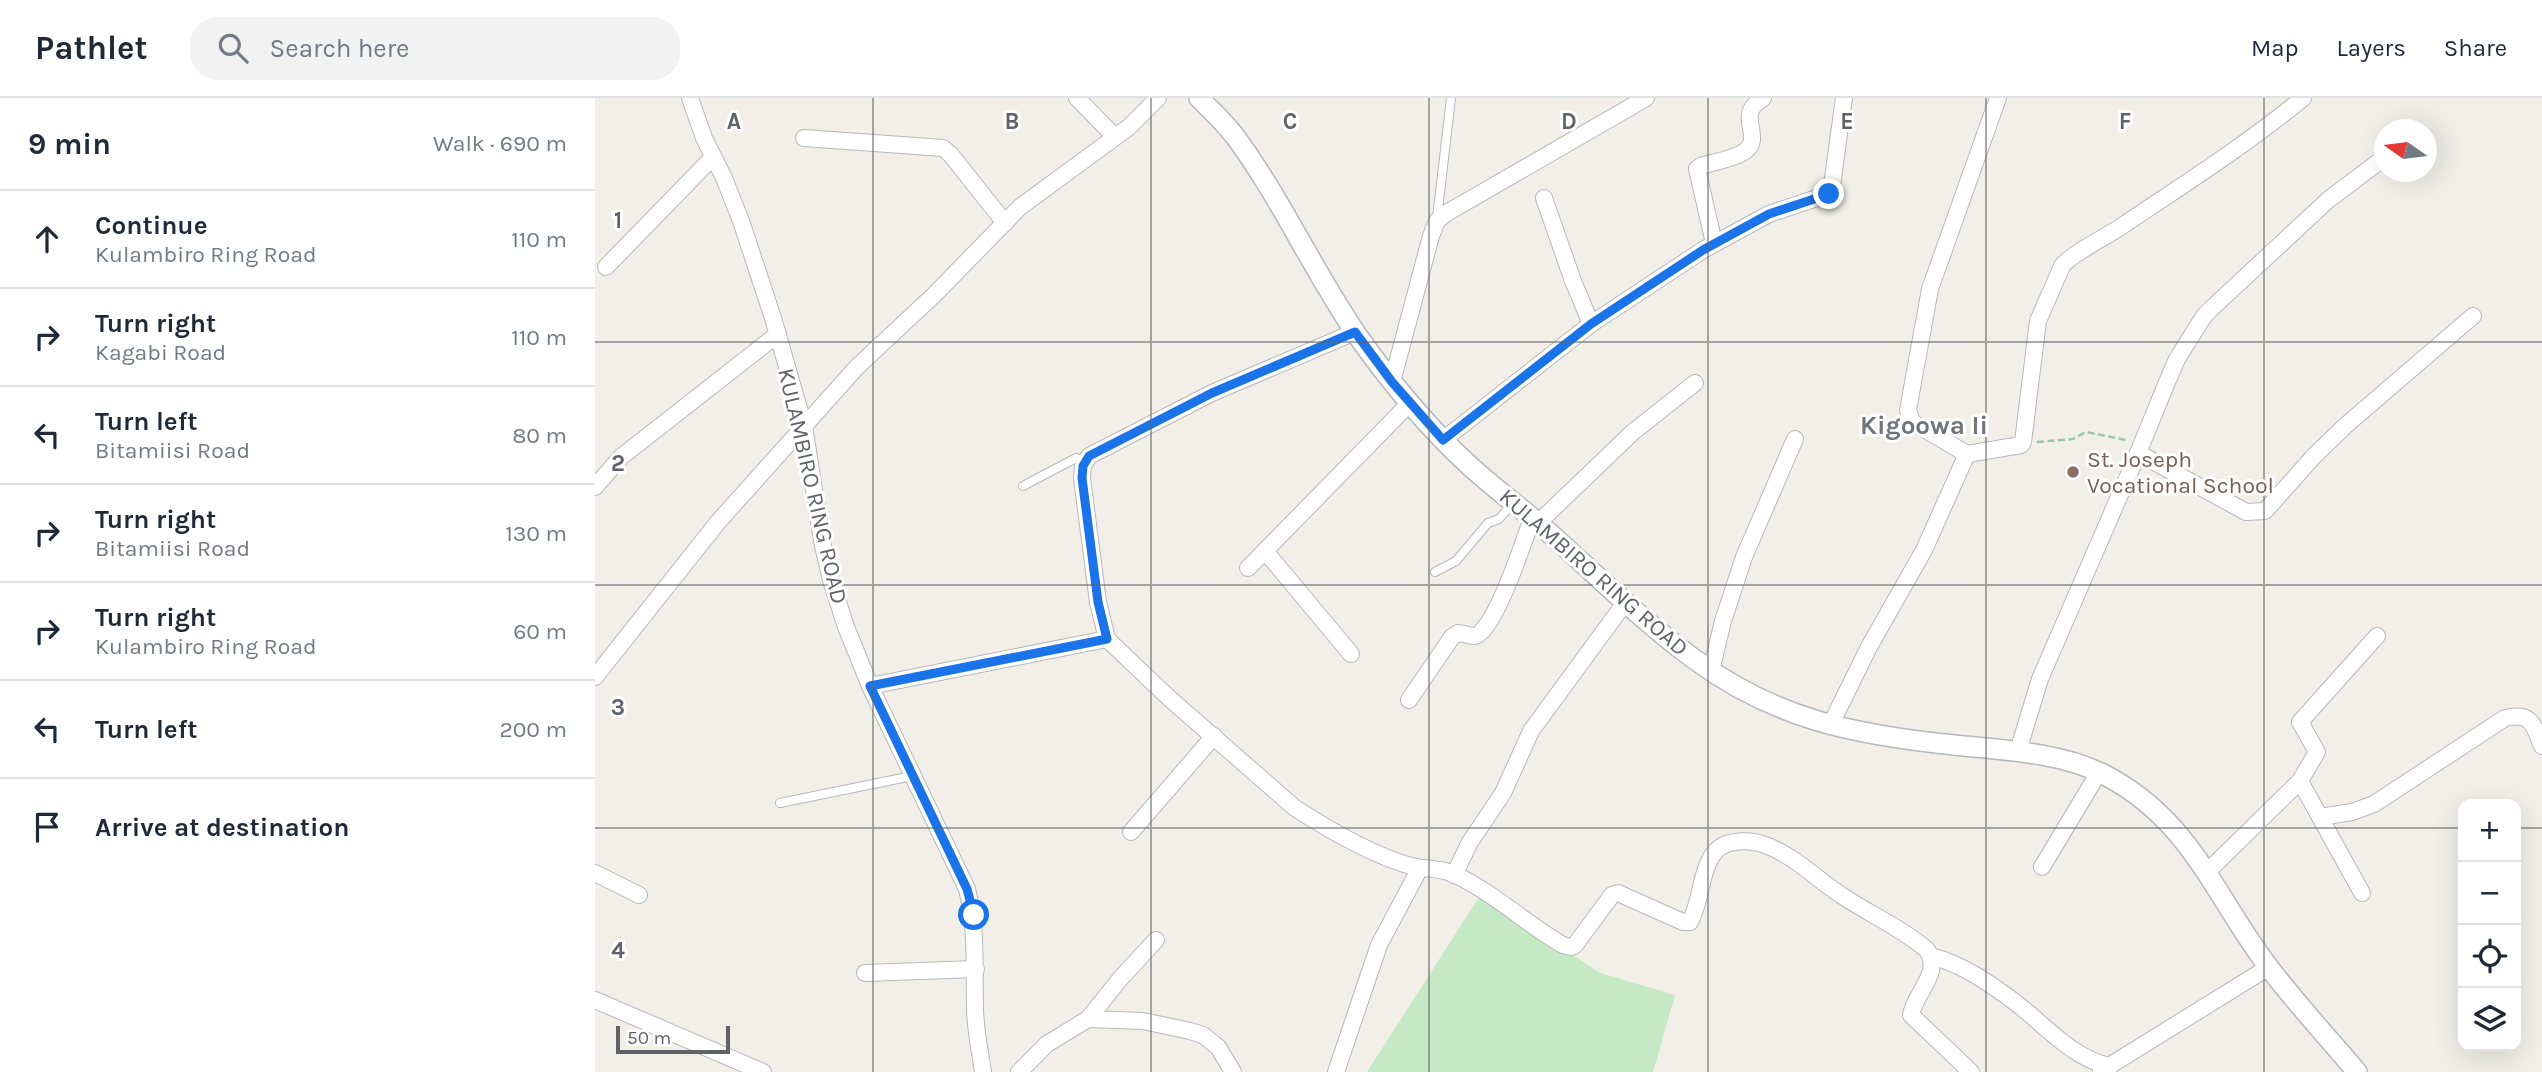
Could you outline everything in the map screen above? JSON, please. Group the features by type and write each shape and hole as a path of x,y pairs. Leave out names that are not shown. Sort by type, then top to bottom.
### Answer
{"street":[{"name":"KULAMBIRO RING ROAD","path":"690,98 741,221 778,334 804,426 831,580 870,686 967,889 974,915 975,1009 983,1072"},
{"path":"1077,98 1115,137"},
{"path":"595,677 718,522 857,367 1035,195 1115,137 1158,98"},
{"name":"KULAMBIRO RING ROAD","path":"1199,98 1236,137 1355,332 1392,382 1443,440 1535,520 1624,604 1711,671 1754,696 1795,715 1830,726 1910,740 2018,751 2099,772 2153,808 2182,837 2269,967 2357,1072"},
{"path":"1392,382 1437,221 1646,98"},
{"path":"1714,243 1697,169 1745,152 1751,145 1753,136 1751,108 1763,98"},
{"path":"1443,440 1591,324 1714,243 1769,214 1829,194 1844,98"},
{"path":"1998,98 1930,289 1908,410 1912,422 1967,454 2021,445 2023,442 2038,321 2067,259 2092,246 2227,156 2303,98"},
{"path":"804,138 943,148 1005,223"},
{"path":"607,267 713,157"},
{"path":"2018,751 2040,679 2177,359 2212,308 2328,200 2374,165"},
{"path":"1544,198 1591,324"},
{"path":"2139,453 2246,512 2265,511 2314,456 2473,316"},
{"path":"1355,332 1212,393 1089,456 1082,478 1098,602 1107,639 1294,808 1387,857 1454,875 1555,941 1571,947 1612,895 1618,892 1683,922 1690,922 1694,916 1702,882 1716,851 1733,842 1761,844 1781,852 1843,896 1921,945 1931,956 1964,968 2105,1069 2269,967"},
{"path":"595,487 621,457 778,334"},
{"path":"1409,700 1452,637 1458,633 1473,636 1479,634 1493,616 1535,520 1633,432 1695,383"},
{"path":"1248,568 1410,403"},
{"path":"1711,671 1723,621 1744,557 1795,439"},
{"path":"1830,726 1869,647 1924,550 1967,454"},
{"path":"1265,551 1351,654"},
{"path":"1454,875 1471,842 1503,793 1531,731 1624,604"},
{"path":"2207,872 2300,781 2317,752 2301,722 2377,636"},
{"path":"870,686 1107,639"},
{"path":"2320,817 2352,812 2375,804 2505,718 2527,718 2533,723 2542,746"},
{"path":"1131,832 1214,736"},
{"path":"2042,867 2099,772"},
{"path":"2300,781 2362,893"},
{"path":"1336,1072 1378,945 1420,868"},
{"path":"595,873 639,895"},
{"path":"1019,1072 1047,1044 1089,1019 1119,979 1156,940"},
{"path":"1931,956 1932,968 1911,1015 1971,1072"},
{"path":"865,973 976,969"},
{"path":"595,1000 763,1072"},
{"path":"1089,1019 1143,1021 1203,1035 1217,1047 1233,1072"}],"lane":[{"path":"1437,221 1451,98"},
{"path":"1023,486 1076,458 1086,461"},
{"path":"1434,572 1456,561 1488,523 1499,519 1513,502"},
{"path":"780,803 912,776"}],"path":[{"path":"2023,442 2073,439 2086,432 2132,441 2139,453"}],"green space":[{"path":"1481,894 1600,973 1675,995 1653,1072 1367,1072"}],"place":[{"name":"St. Joseph Vocational School","path":"2073,472"}],"district":[{"name":"Kigoowa Ii","path":"1924,425"}],"route":[{"path":"974,915 967,889 870,686 1107,639 1098,602 1082,478 1083,466 1089,456 1212,393 1355,332 1392,382 1443,440 1591,324 1703,250 1769,214 1829,194"}]}
